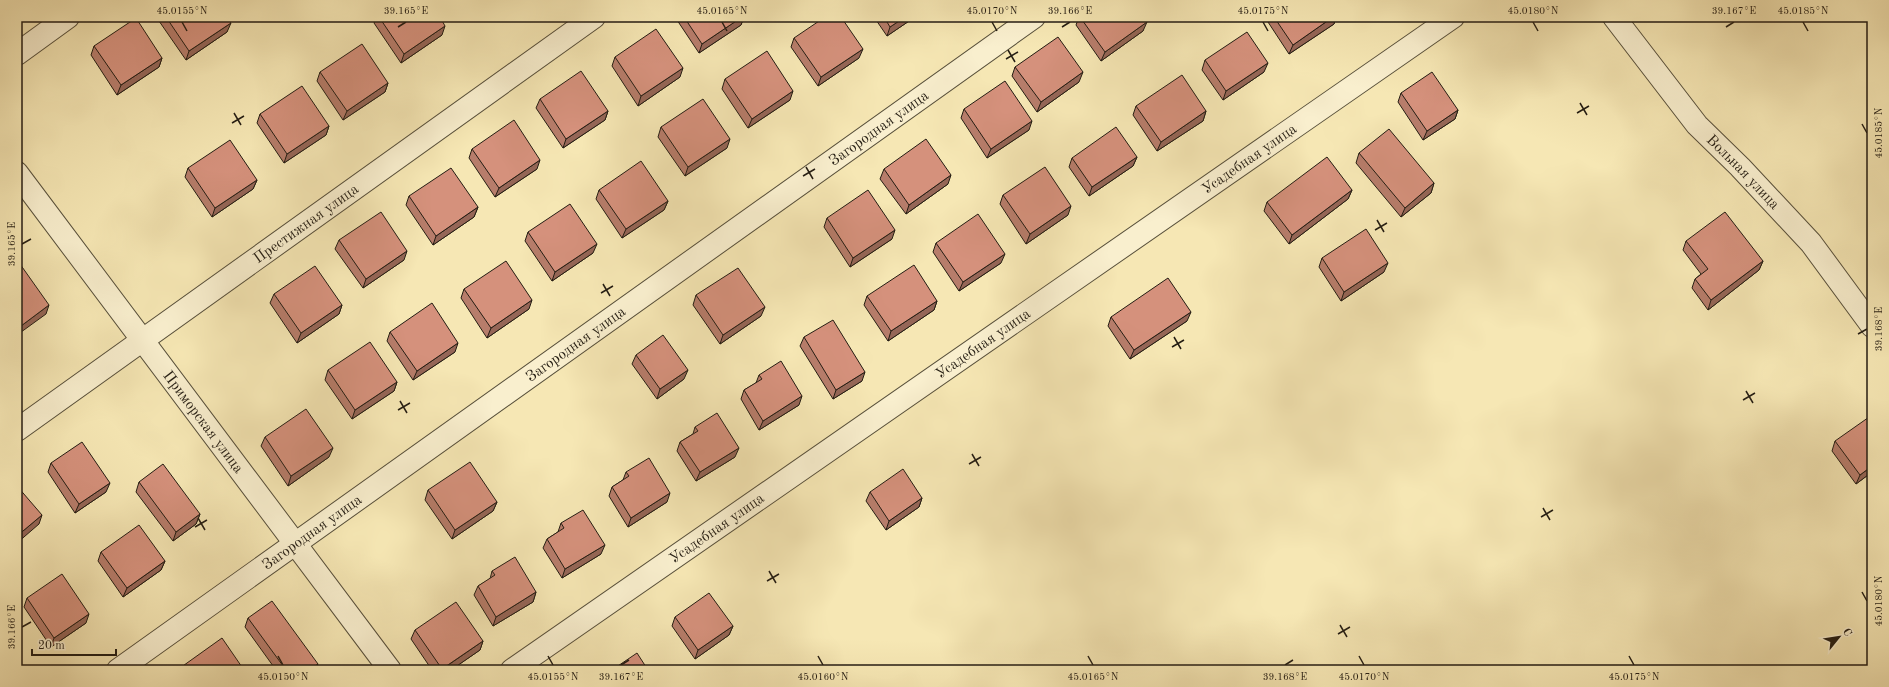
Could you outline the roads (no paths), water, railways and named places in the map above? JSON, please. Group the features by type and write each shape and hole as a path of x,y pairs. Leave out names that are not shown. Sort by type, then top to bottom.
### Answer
{"street":[{"path":"17,54 68,17"},
{"name":"Престижная улица","path":"17,430 594,17"},
{"name":"Загородная улица","path":"118,670 295,542 1034,17"},
{"name":"Усадебная улица","path":"512,670 1453,17"},
{"name":"Вольная улица","path":"1614,17 1697,125 1740,167 1811,243 1872,326"},
{"name":"Приморская улица","path":"17,173 390,670"}]}
